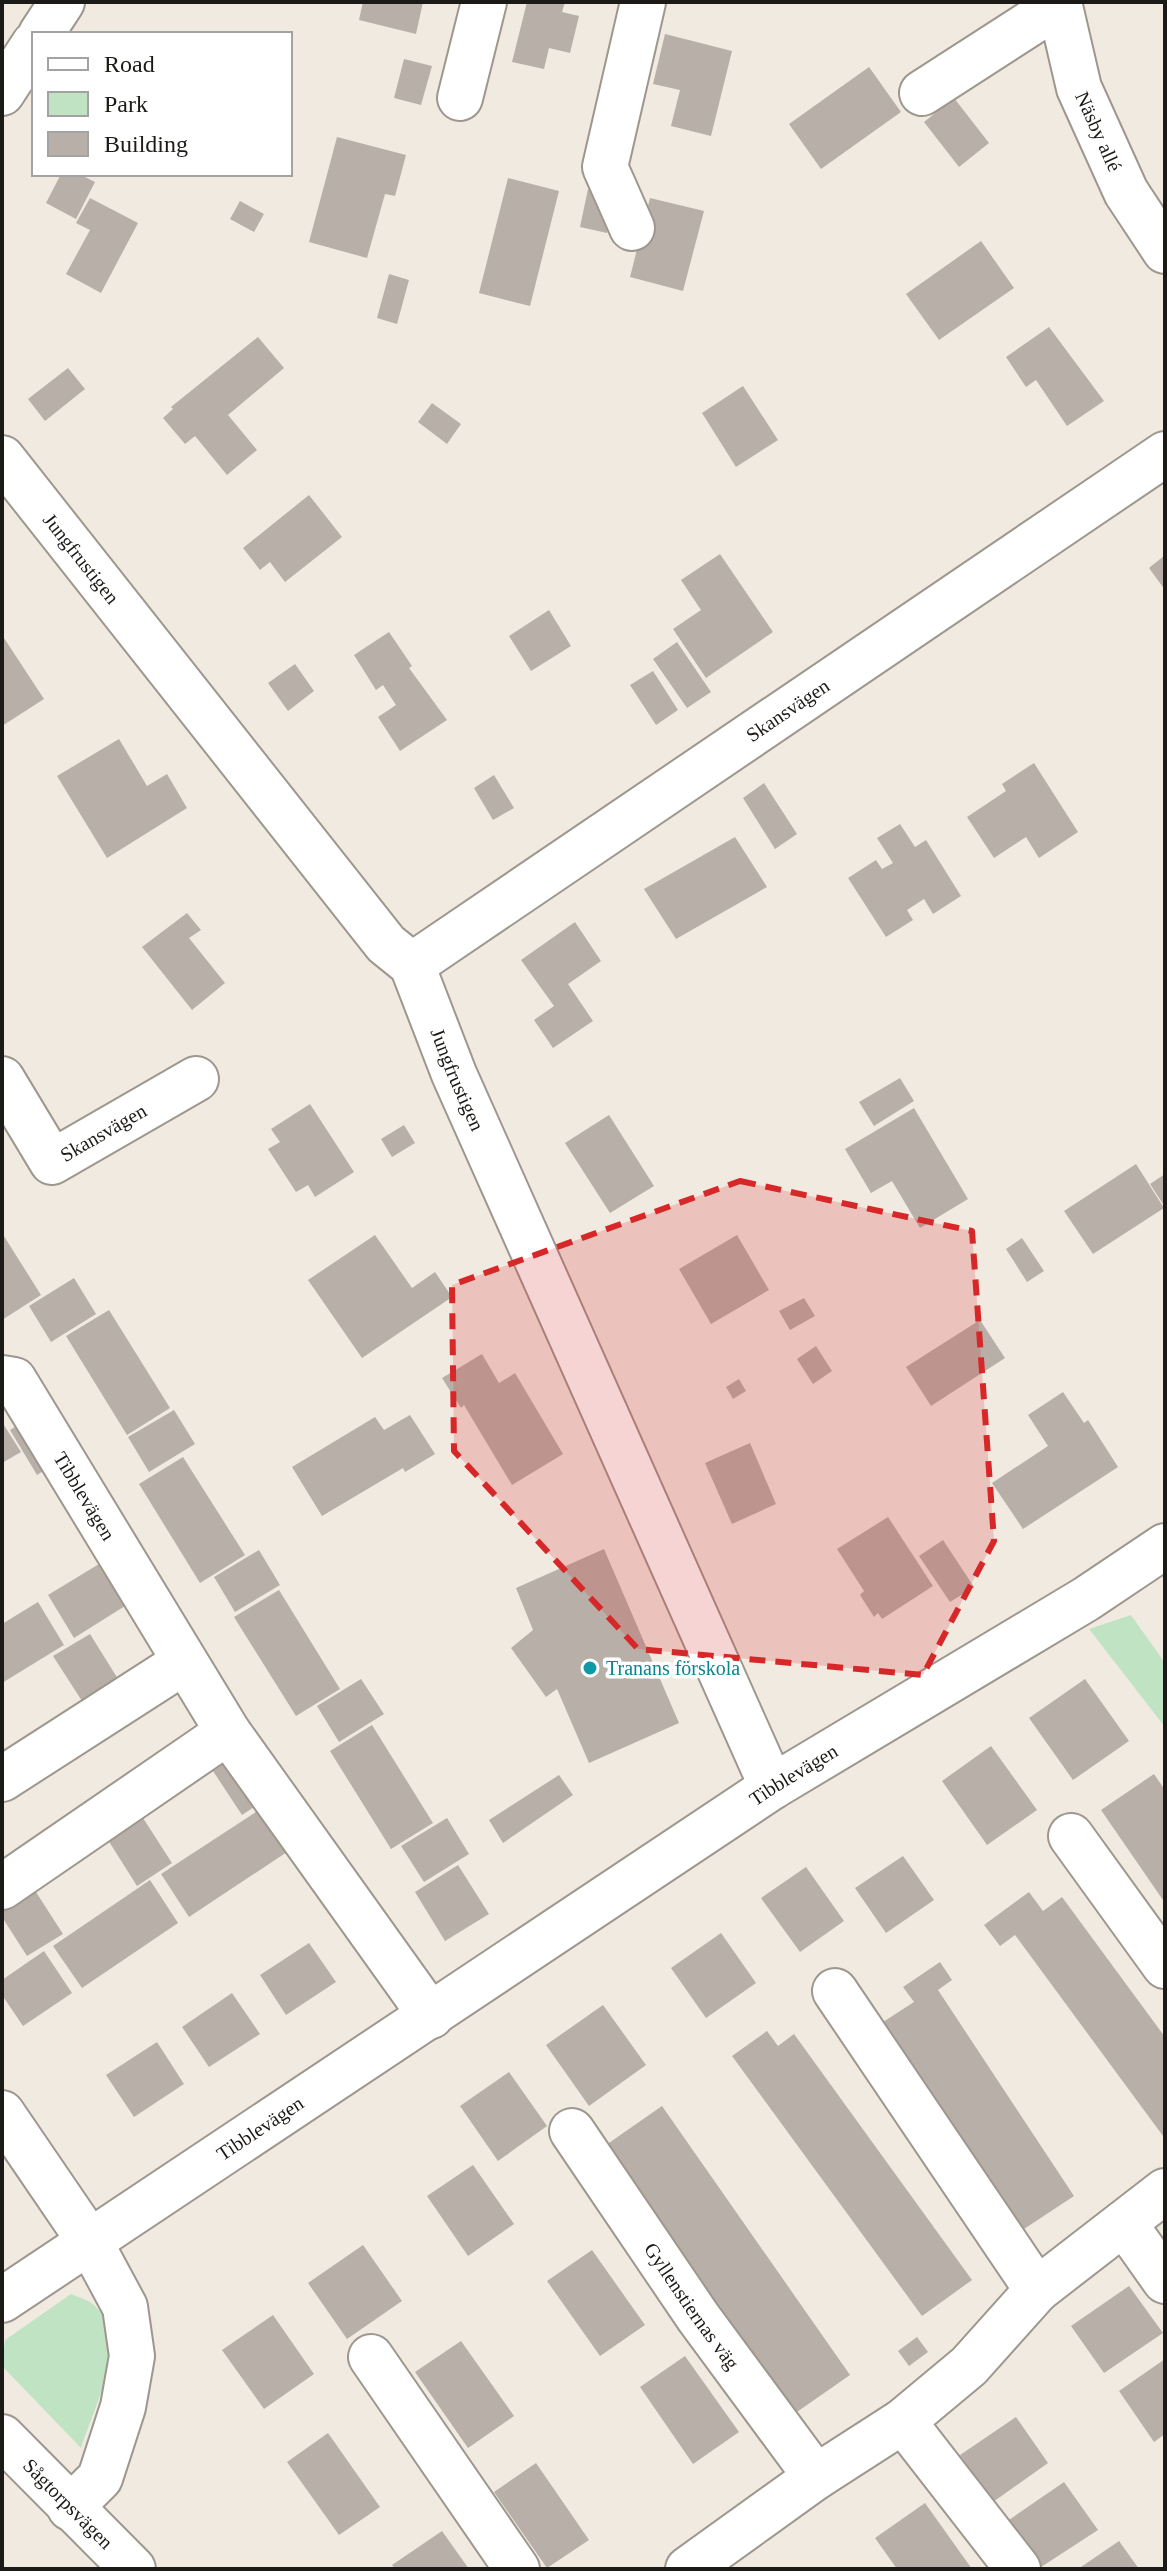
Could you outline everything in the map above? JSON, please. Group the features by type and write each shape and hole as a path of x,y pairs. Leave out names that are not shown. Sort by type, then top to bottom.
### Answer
{"street":[{"path":"42,32 62,2"},
{"path":"460,98 484,2"},
{"path":"632,228 605,167 643,2"},
{"path":"922,93 1060,3"},
{"name":"Näsby allé","path":"1060,3 1079,88 1126,192 1165,251"},
{"path":"2,93 32,47"},
{"name":"Skansvägen","path":"412,965 1165,454"},
{"name":"Jungfrustigen","path":"2,458 386,944 412,965 454,1074 772,1787"},
{"name":"Skansvägen","path":"2,1079 52,1162 196,1079"},
{"name":"Tibblevägen","path":"2,1378 14,1380 228,1732 431,2016"},
{"name":"Tibblevägen","path":"2,2300 772,1787 1086,1599 1165,1546"},
{"path":"2,1779 184,1662"},
{"path":"2,1887 228,1732"},
{"path":"1071,1836 1165,1966"},
{"path":"835,1991 1037,2290"},
{"path":"2,2113 90,2242 125,2307 132,2356 123,2407 100,2478 70,2508"},
{"name":"Gyllenstiernas väg","path":"572,2131 698,2317 816,2477"},
{"path":"688,2569 816,2477 903,2421 969,2366 1037,2290 1165,2191"},
{"path":"1124,2223 1165,2281"},
{"path":"371,2357 517,2569"},
{"path":"903,2421 1018,2569"},
{"name":"Sågtorpsvägen","path":"2,2437 133,2569"}],"highlighted area":[{"path":"740,1181 972,1231 994,1541 923,1675 638,1649 454,1451 452,1285"}],"green space":[{"path":"1131,1615 1165,1663 1165,1727 1089,1629"},
{"path":"71,2294 94,2305 105,2319 109,2336 106,2375 81,2448 2,2366 5,2340"}],"building":[{"path":"363,2 423,2 416,34 359,20"},
{"path":"527,2 565,2 562,12 579,16 570,53 549,48 544,69 512,62"},
{"path":"665,34 732,51 711,136 671,126 680,90 653,84"},
{"path":"404,59 432,66 421,105 394,98"},
{"path":"869,67 901,112 821,169 789,124"},
{"path":"954,98 989,143 959,167 924,122"},
{"path":"337,137 406,155 395,196 385,194 367,258 309,242"},
{"path":"60,176 83,176 95,182 76,219 46,203"},
{"path":"508,178 559,191 530,306 479,293"},
{"path":"588,189 615,195 607,233 580,227"},
{"path":"90,198 138,223 101,293 66,274 90,230 76,223"},
{"path":"650,198 704,211 683,291 630,277"},
{"path":"240,201 264,214 254,232 230,219"},
{"path":"981,241 1014,288 939,340 906,294"},
{"path":"389,274 409,280 397,324 377,318"},
{"path":"1049,327 1104,401 1067,426 1036,380 1026,387 1006,357"},
{"path":"258,337 284,368 228,415 257,450 227,475 195,436 185,444 163,418 173,409 171,407"},
{"path":"68,368 85,389 45,421 28,399"},
{"path":"743,386 778,440 736,467 702,413"},
{"path":"432,403 461,424 447,444 418,422"},
{"path":"309,495 342,537 285,582 270,562 260,570 243,548"},
{"path":"720,554 773,632 706,678 673,629 701,610 681,580"},
{"path":"1165,555 1165,590 1149,568"},
{"path":"549,610 571,646 531,671 509,636"},
{"path":"389,632 412,666 409,668 447,720 400,751 378,717 396,705 383,685 376,690 354,655"},
{"path":"2,635 44,699 2,726"},
{"path":"677,642 711,692 687,708 653,659"},
{"path":"295,664 314,691 288,711 268,683"},
{"path":"653,671 678,710 656,725 630,685"},
{"path":"119,739 147,786 167,774 187,808 107,858 57,776"},
{"path":"1034,763 1078,832 1039,858 1026,837 994,858 967,817 1006,791 1002,784"},
{"path":"494,775 514,808 493,820 474,788"},
{"path":"764,783 797,834 775,849 743,798"},
{"path":"900,824 915,847 926,840 961,896 933,914 924,899 907,910 913,920 886,937 848,878 876,860 882,869 893,863 877,838"},
{"path":"735,837 767,887 676,939 644,889"},
{"path":"187,913 201,930 189,938 225,983 192,1010 142,947"},
{"path":"575,922 601,961 568,984 593,1021 553,1048 534,1020 554,1006 521,960"},
{"path":"900,1078 914,1101 874,1126 859,1102"},
{"path":"310,1104 354,1172 315,1197 308,1185 296,1192 268,1149 280,1142 271,1129"},
{"path":"914,1108 968,1199 920,1228 892,1181 871,1193 845,1149"},
{"path":"609,1115 654,1186 610,1213 565,1143"},
{"path":"404,1125 415,1143 392,1157 381,1139"},
{"path":"1136,1164 1164,1208 1093,1254 1064,1211"},
{"path":"1165,1174 1165,1207 1150,1184"},
{"path":"2,1233 41,1295 2,1320"},
{"path":"375,1235 412,1288 435,1272 452,1297 362,1358 308,1280"},
{"path":"737,1235 769,1290 711,1324 679,1269"},
{"path":"1022,1238 1044,1271 1027,1282 1006,1249"},
{"path":"74,1278 96,1314 51,1342 29,1306"},
{"path":"804,1298 815,1316 790,1330 779,1311"},
{"path":"109,1310 170,1408 127,1435 66,1336"},
{"path":"980,1320 1005,1358 931,1406 906,1367"},
{"path":"816,1346 832,1371 813,1384 797,1359"},
{"path":"482,1354 499,1383 515,1373 563,1454 512,1485 464,1405 461,1408 442,1378"},
{"path":"739,1379 746,1391 733,1399 726,1387"},
{"path":"1063,1392 1084,1423 1088,1420 1118,1467 1023,1529 992,1483 1048,1446 1028,1415"},
{"path":"174,1410 195,1444 149,1472 128,1437"},
{"path":"410,1415 435,1454 405,1472 403,1468 322,1516 292,1467 375,1417 384,1430"},
{"path":"30,1418 57,1462 37,1475 10,1430"},
{"path":"2,1422 21,1452 2,1463"},
{"path":"750,1443 776,1504 732,1524 705,1463"},
{"path":"183,1457 245,1555 200,1583 139,1484"},
{"path":"888,1517 933,1586 882,1619 878,1613 874,1617 860,1595 864,1591 837,1549"},
{"path":"943,1540 974,1587 950,1602 919,1556"},
{"name":"Tranans förskola","path":"604,1549 679,1723 589,1763 557,1689 546,1697 511,1648 533,1630 516,1588"},
{"path":"259,1550 280,1585 235,1612 214,1577"},
{"path":"99,1564 125,1606 74,1638 48,1595"},
{"path":"279,1590 340,1689 296,1716 234,1617"},
{"path":"38,1602 64,1645 2,1683 2,1624"},
{"path":"90,1634 118,1679 82,1701 53,1656"},
{"path":"361,1679 384,1714 339,1742 317,1706"},
{"path":"1085,1679 1129,1741 1073,1780 1029,1718"},
{"path":"372,1725 433,1823 391,1849 330,1751"},
{"path":"991,1746 1037,1810 987,1845 942,1781"},
{"path":"233,1757 263,1801 242,1815 213,1771"},
{"path":"1154,1774 1165,1790 1165,1903 1101,1810"},
{"path":"559,1775 573,1795 503,1843 489,1820"},
{"path":"259,1810 287,1852 189,1917 161,1874"},
{"path":"143,1818 172,1863 137,1886 108,1840"},
{"path":"447,1818 469,1854 424,1882 401,1846"},
{"path":"903,1856 934,1900 886,1933 855,1888"},
{"path":"458,1865 489,1914 445,1941 415,1892"},
{"path":"806,1867 844,1921 800,1952 761,1898"},
{"path":"150,1880 178,1923 82,1988 53,1946"},
{"path":"34,1889 63,1934 27,1956 2,1917 2,1910"},
{"path":"1029,1892 1043,1911 1062,1897 1165,2037 1163,2136 1015,1935 1000,1946 984,1925"},
{"path":"721,1933 756,1983 706,2018 671,1968"},
{"path":"309,1943 336,1982 286,2015 260,1975"},
{"path":"44,1951 72,1993 23,2026 2,1995 2,1980"},
{"path":"940,1962 952,1980 938,1990 1074,2196 1021,2231 883,2022 914,2002 903,1987"},
{"path":"232,1993 260,2034 209,2067 182,2027"},
{"path":"603,2005 646,2065 589,2106 546,2045"},
{"path":"767,2031 778,2046 794,2034 972,2280 922,2316 732,2056"},
{"path":"157,2042 184,2084 134,2117 106,2075"},
{"path":"509,2072 547,2126 498,2161 460,2106"},
{"path":"662,2106 850,2375 794,2414 606,2145"},
{"path":"473,2165 514,2224 468,2256 427,2196"},
{"path":"363,2245 402,2301 347,2339 308,2283"},
{"path":"592,2250 645,2325 600,2356 547,2281"},
{"path":"1129,2286 1163,2333 1104,2373 1071,2326"},
{"path":"273,2315 314,2374 264,2409 222,2350"},
{"path":"917,2337 928,2352 909,2366 898,2351"},
{"path":"461,2341 514,2416 468,2448 415,2372"},
{"path":"685,2356 739,2432 693,2464 640,2387"},
{"path":"1165,2359 1165,2434 1154,2442 1119,2391"},
{"path":"1016,2417 1048,2463 993,2502 960,2455"},
{"path":"328,2433 380,2507 339,2535 287,2462"},
{"path":"536,2463 589,2540 547,2568 494,2492"},
{"path":"1064,2482 1098,2530 1038,2569 1006,2522"},
{"path":"925,2503 972,2569 897,2569 875,2538"},
{"path":"442,2531 469,2569 395,2569 392,2565"},
{"path":"1119,2541 1139,2569 1078,2569"}],"place":[{"name":"Tranans förskola","path":"590,1668"}]}
